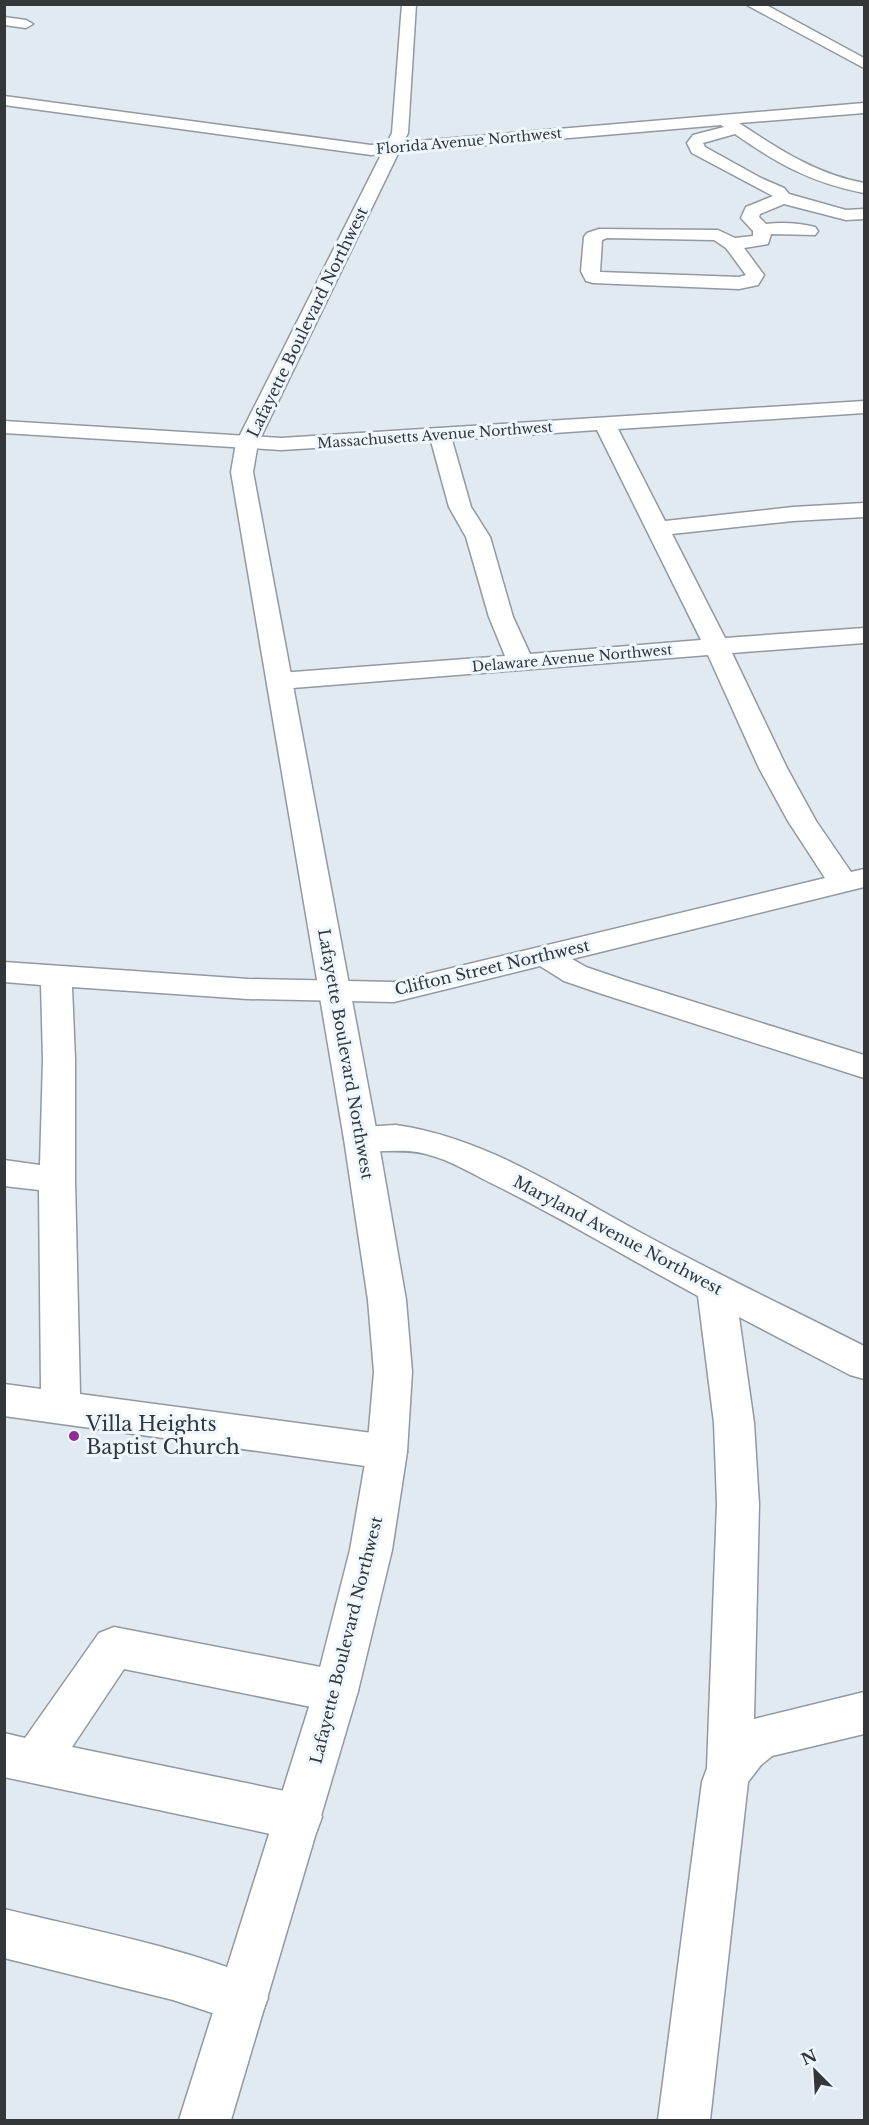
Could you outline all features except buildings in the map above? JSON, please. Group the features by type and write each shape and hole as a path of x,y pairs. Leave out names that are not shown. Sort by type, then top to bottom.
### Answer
{"street":[{"name":"Lafayette Boulevard Northwest","path":"205,2121 336,1691 371,1550 387,1452 393,1372 388,1312 361,1138 242,472 247,443 400,133 409,4"},
{"path":"752,5 790,5"},
{"path":"752,5 864,64"},
{"path":"4,21 26,24"},
{"name":"Florida Avenue Northwest","path":"4,100 364,149 731,124 864,108"},
{"path":"864,188 830,182 806,173 731,124 699,138 695,143 699,150 755,182 778,192 783,198 846,215 864,214"},
{"path":"721,260 762,240 762,230 750,218 752,211 783,198"},
{"path":"762,230 780,228 809,231"},
{"path":"605,233 718,235 737,251 755,275 751,281 739,284 593,277 590,271 591,253 593,237 605,233"},
{"path":"591,253 614,254"},
{"name":"Massachusetts Avenue Northwest","path":"4,427 247,443 316,443 864,406"},
{"path":"605,424 716,646 773,768 802,821 854,880"},
{"path":"440,435 460,507 478,537 501,616 520,662"},
{"path":"658,529 793,514 864,510"},
{"name":"Delaware Avenue Northwest","path":"280,681 864,635"},
{"name":"Clifton Street Northwest","path":"4,972 233,989 335,993 394,992 854,880"},
{"path":"544,956 575,974 864,1067"},
{"path":"56,976 59,1059 57,1180 61,1407"},
{"name":"Maryland Avenue Northwest","path":"361,1138 396,1137 430,1142 462,1154 538,1191 864,1364"},
{"path":"4,1173 57,1180"},
{"path":"684,2121 725,1782 730,1767 738,1504 734,1423 716,1287"},
{"path":"4,1400 387,1452"},
{"path":"299,1817 20,1758 114,1647 336,1691"},
{"path":"730,1767 748,1744 763,1737 864,1713"},
{"path":"4,1933 173,1975 243,1998"}],"place":[{"name":"Villa Heights Baptist Church","path":"74,1436"}]}
